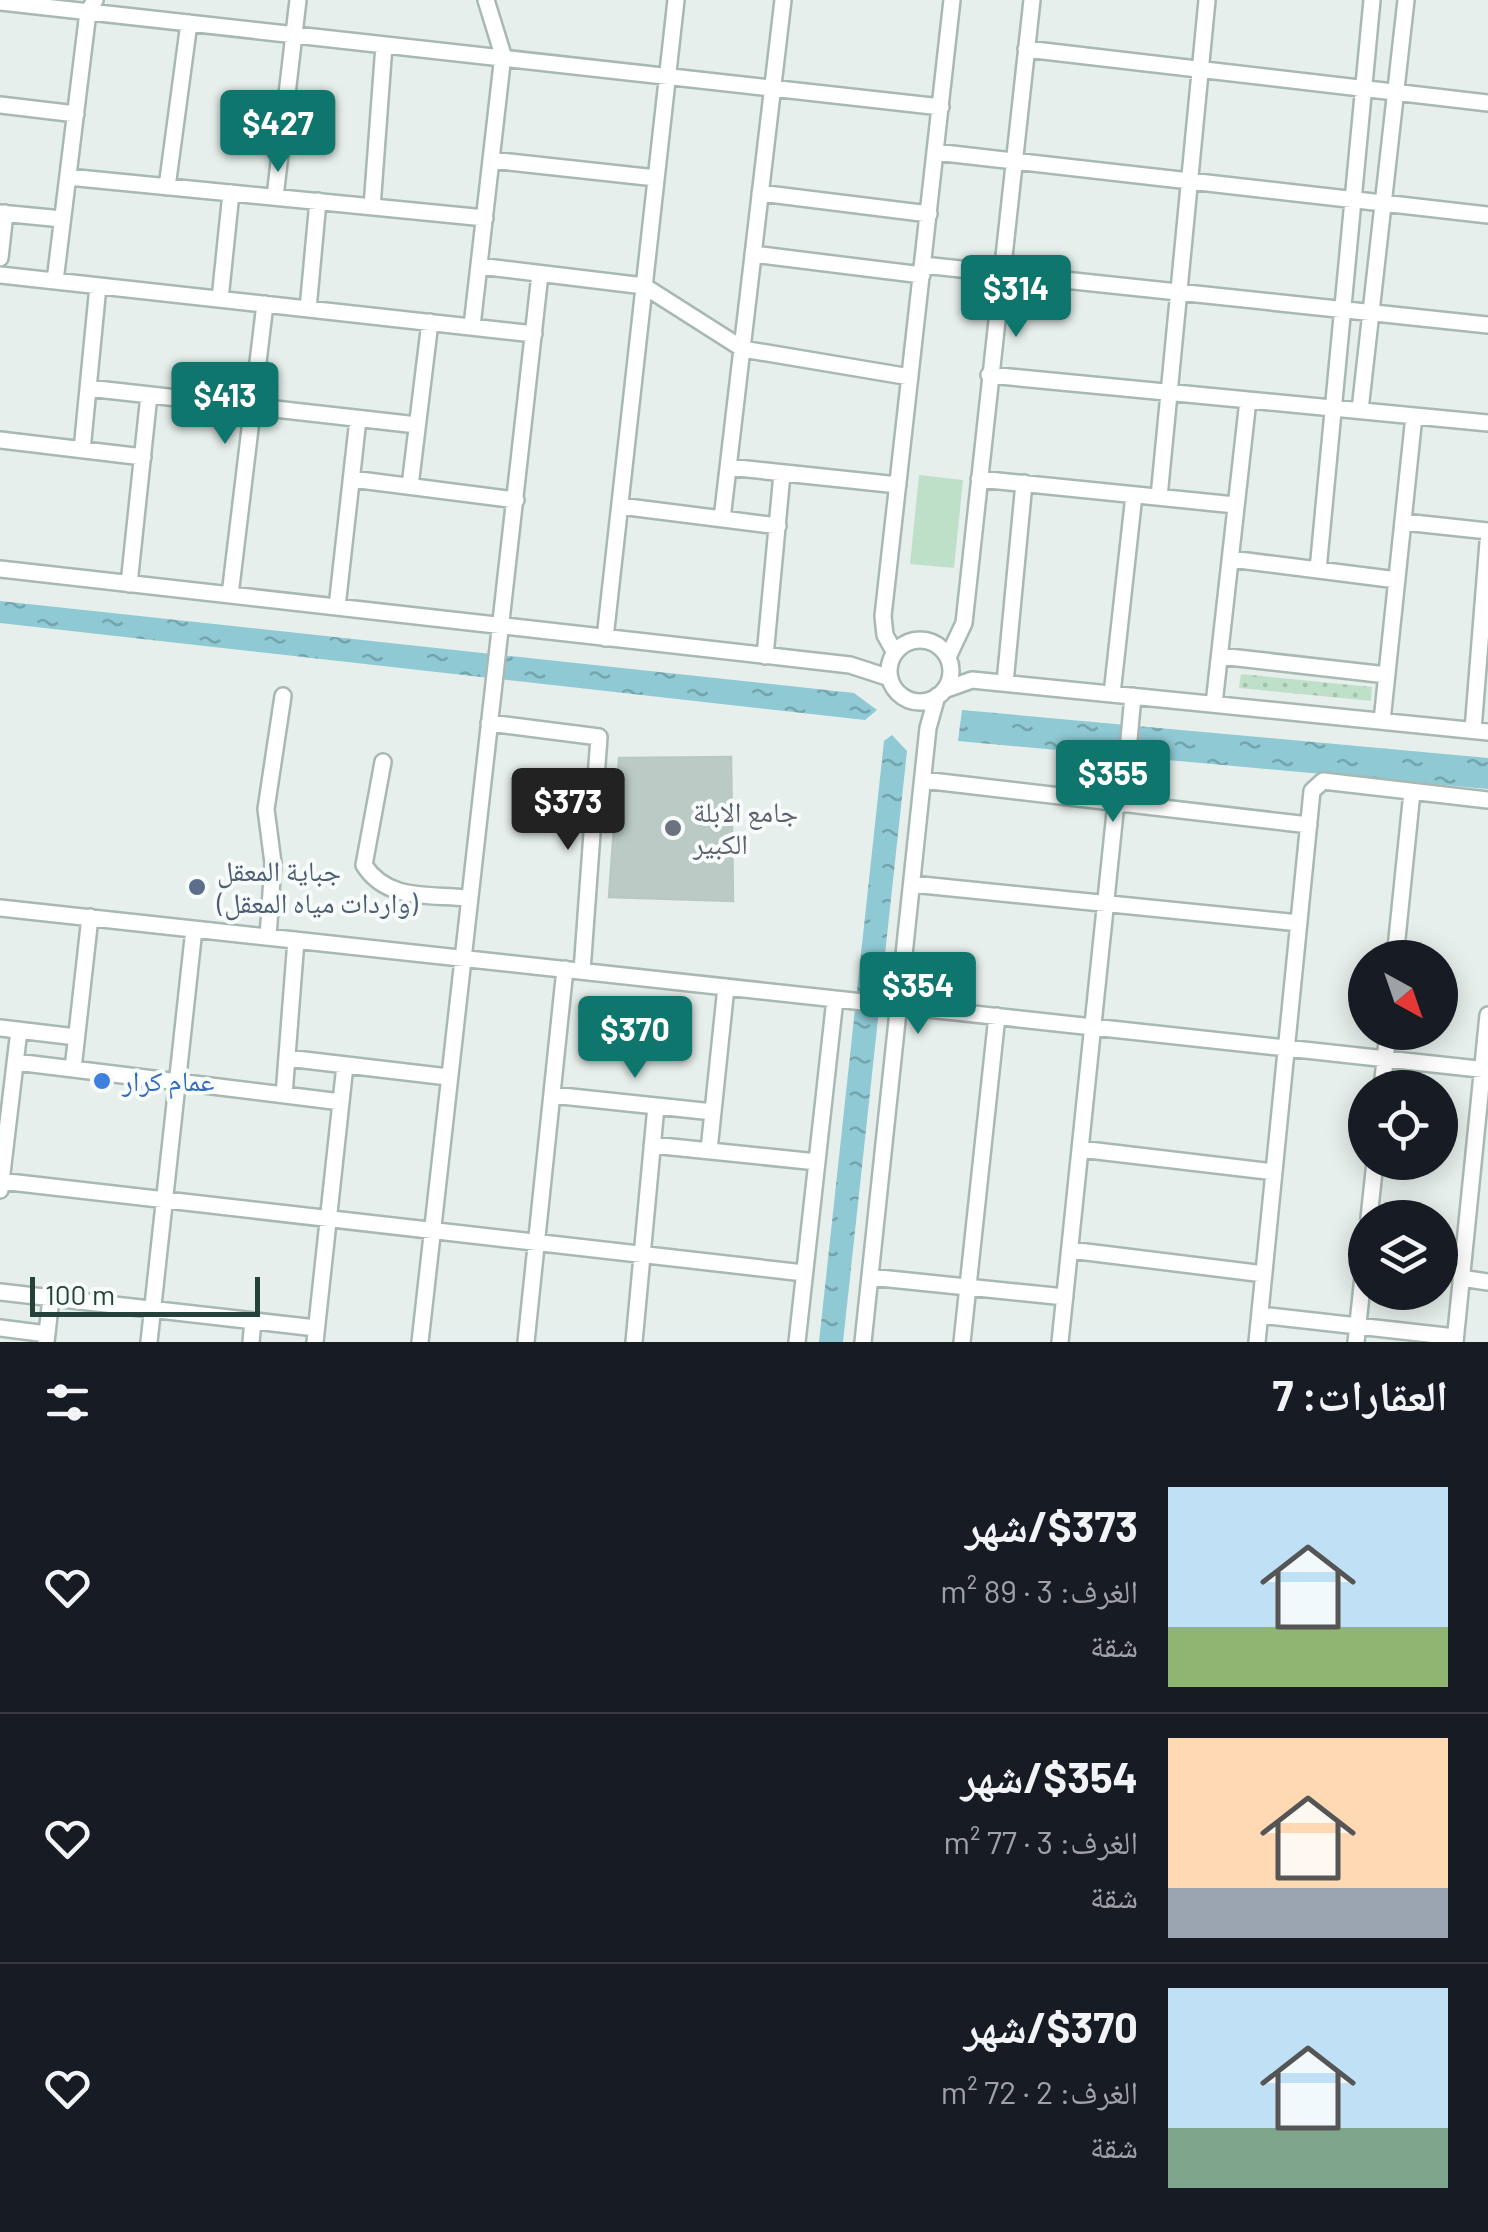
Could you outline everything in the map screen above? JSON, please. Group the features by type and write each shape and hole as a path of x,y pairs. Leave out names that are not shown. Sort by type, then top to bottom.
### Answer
{"street":[{"path":"275,197 298,0"},
{"path":"472,326 503,55 486,0"},
{"path":"605,638 676,0"},
{"path":"722,518 783,0"},
{"path":"890,678 893,657 883,616 950,0"},
{"path":"864,1342 928,728 964,623 1032,0"},
{"path":"1159,498 1206,0"},
{"path":"1318,570 1372,0"},
{"path":"1360,410 1406,0"},
{"path":"0,2 92,6 188,23 503,55 940,107"},
{"path":"55,281 92,6"},
{"path":"167,186 188,23"},
{"path":"372,206 384,45"},
{"path":"1026,49 1488,103"},
{"path":"0,105 76,114"},
{"path":"935,152 1488,215"},
{"path":"491,160 656,178"},
{"path":"68,177 485,218"},
{"path":"220,299 231,193"},
{"path":"760,193 928,214"},
{"path":"308,309 318,201"},
{"path":"0,258 3,213 62,219"},
{"path":"753,254 922,270 1001,273 1488,324"},
{"path":"479,266 644,286 742,350 910,377"},
{"path":"420,1342 460,958 540,274"},
{"path":"0,275 534,334"},
{"path":"82,450 98,286"},
{"path":"230,595 265,304"},
{"path":"410,486 430,322"},
{"path":"990,375 1488,423"},
{"path":"88,388 418,425"},
{"path":"129,584 149,395"},
{"path":"1214,704 1248,400"},
{"path":"1382,721 1414,416"},
{"path":"337,607 358,419"},
{"path":"0,440 143,458"},
{"path":"728,467 898,484"},
{"path":"765,656 782,474"},
{"path":"979,478 1234,506"},
{"path":"352,479 516,500"},
{"path":"1006,683 1024,483"},
{"path":"1112,694 1134,495"},
{"path":"620,506 778,526"},
{"path":"1404,522 1488,531"},
{"path":"908,699 940,693 972,680 1480,731 1488,542"},
{"path":"1230,559 1397,580"},
{"path":"0,569 850,666 890,678 928,728"},
{"path":"850,666 893,657 909,642 927,640 972,680"},
{"path":"1220,656 1387,675"},
{"path":"268,937 274,876 266,809 282,696"},
{"path":"1060,1342 1106,904 1133,696"},
{"path":"489,723 599,737 574,970 552,1095 526,1342"},
{"path":"383,762 364,865 383,889 468,898"},
{"path":"923,780 1308,824"},
{"path":"1257,1342 1312,791 1324,781 1488,800"},
{"path":"1398,940 1412,792"},
{"path":"912,884 1299,923"},
{"path":"0,908 1485,1070"},
{"path":"73,1069 90,918"},
{"path":"149,1342 194,929"},
{"path":"284,1095 296,940"},
{"path":"710,1150 726,987"},
{"path":"797,1342 835,998"},
{"path":"1260,1315 1357,1334 1455,1339 1461,1278 1480,1178 1488,1015"},
{"path":"962,1342 996,1016"},
{"path":"0,1028 76,1037"},
{"path":"0,1192 19,1030"},
{"path":"1384,1070 1386,1050"},
{"path":"287,1058 448,1077"},
{"path":"16,1062 341,1102"},
{"path":"0,1292 253,1321 315,1335 345,1064"},
{"path":"552,1095 713,1112"},
{"path":"634,1342 656,1106"},
{"path":"652,1144 817,1162"},
{"path":"1080,1149 1274,1172"},
{"path":"1,1181 804,1273"},
{"path":"1070,1250 1264,1274"},
{"path":"870,1277 1065,1297"},
{"path":"1461,1278 1488,1282"},
{"path":"0,1328 46,1338 52,1298"},
{"path":"251,1342 253,1321"}],"green space":[{"path":"919,475 963,480 954,568 910,564"},
{"path":"1241,674 1372,687 1371,701 1239,688"}],"water":[{"path":"0,601 854,693 877,710 865,720 0,623"},
{"path":"962,710 1488,758 1488,789 958,741"},
{"path":"892,735 907,751 843,1342 819,1342 884,741"}],"building":[{"name":"جامع الابلة الكبير","path":"731,757 733,901 609,897 619,758"}],"place":[{"name":"جامع الابلة الكبير","path":"673,828"},
{"name":"جباية المعقل (واردات مياه المعقل)","path":"197,887"},
{"name":"عمام كرار","path":"102,1081"}]}
